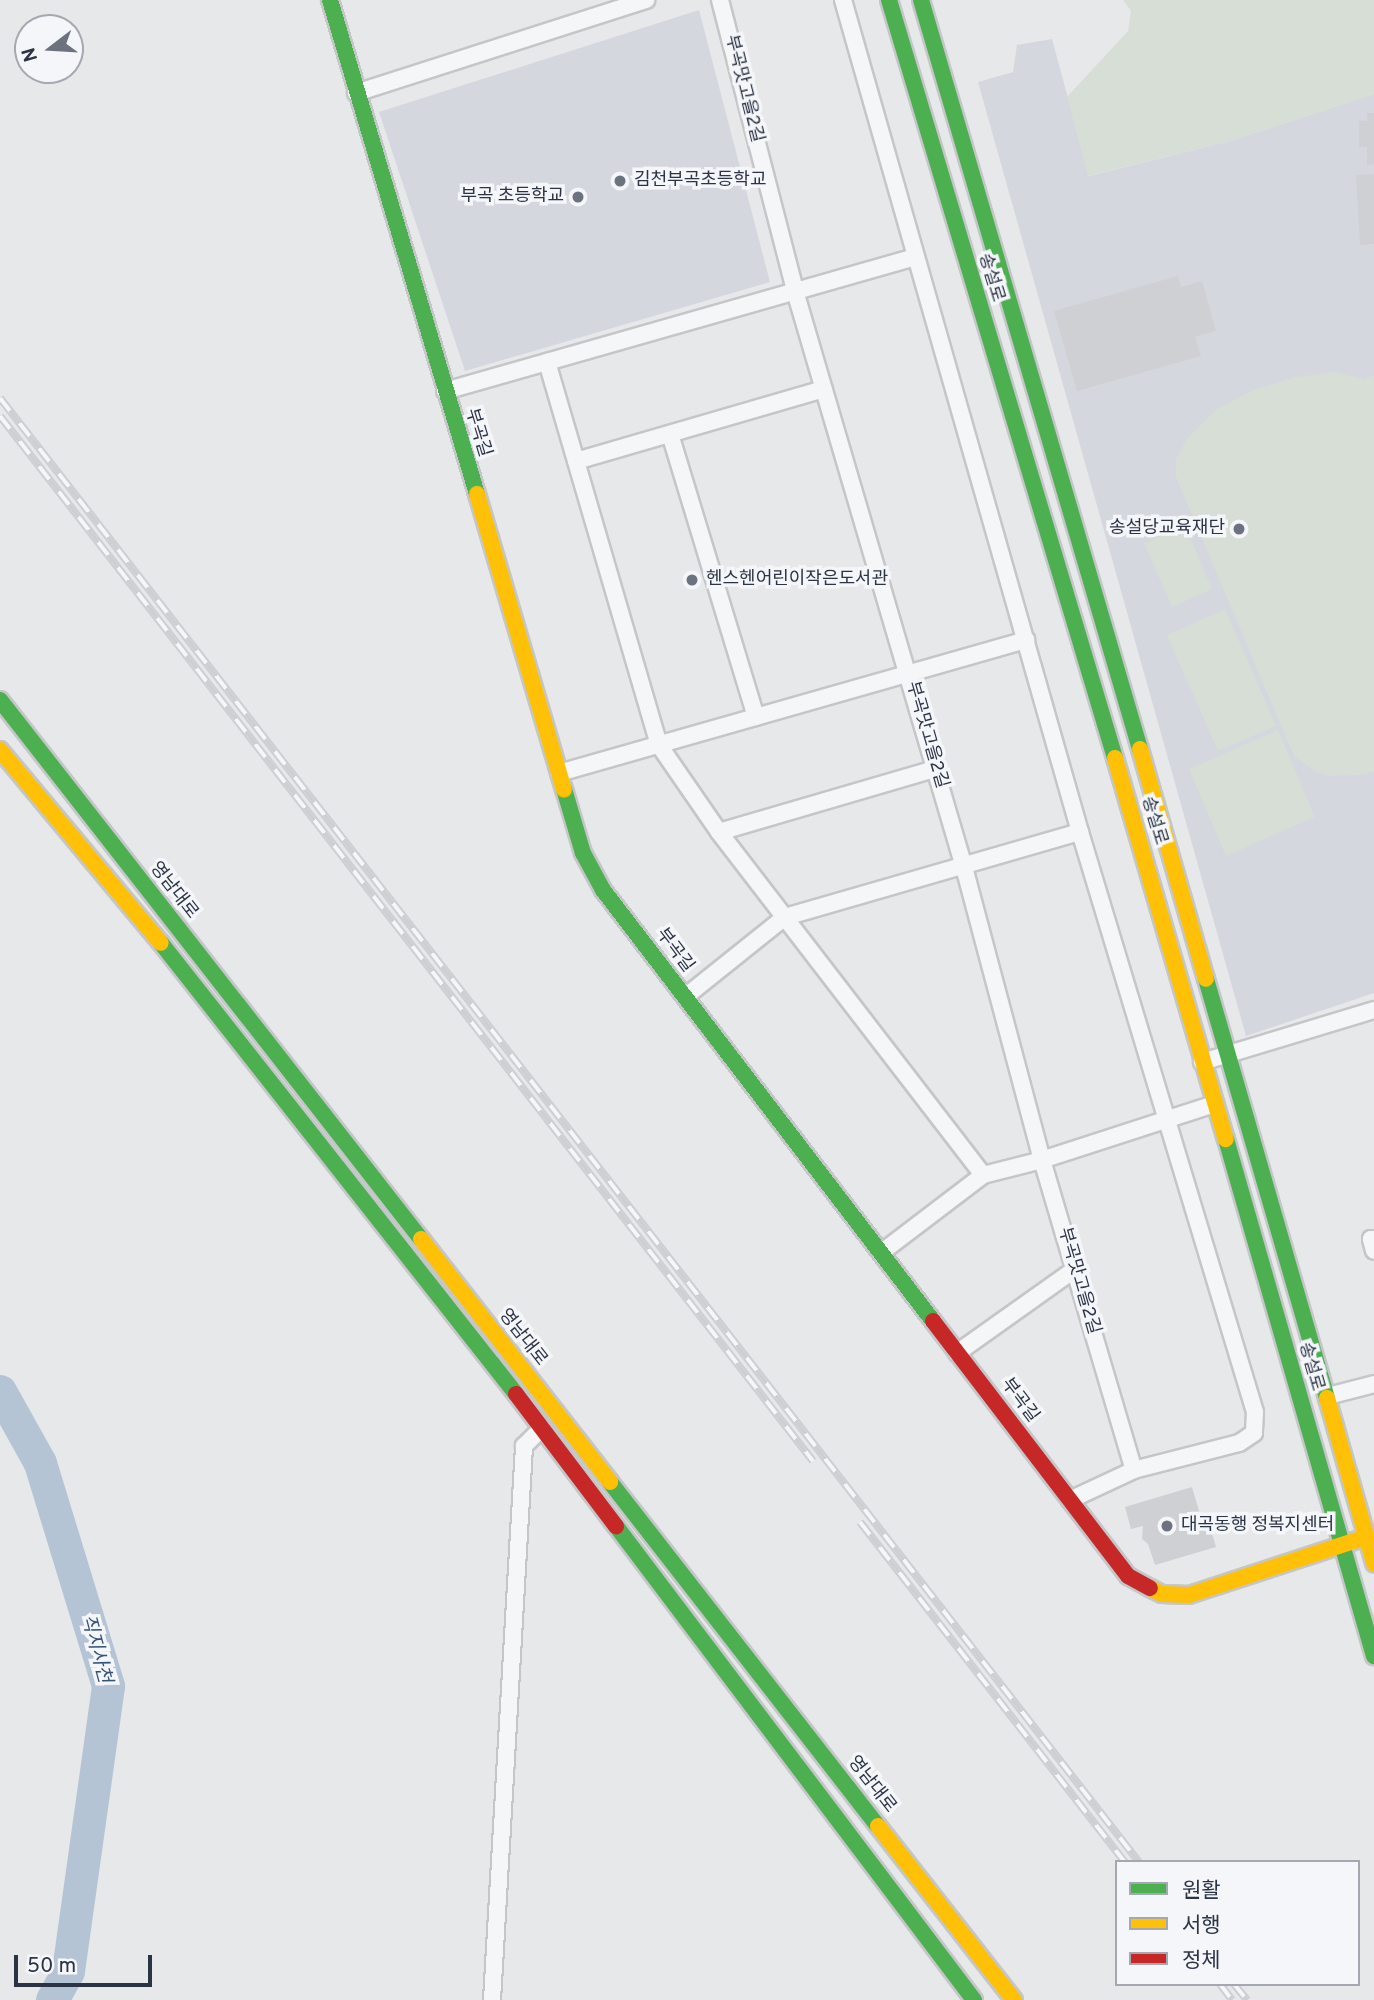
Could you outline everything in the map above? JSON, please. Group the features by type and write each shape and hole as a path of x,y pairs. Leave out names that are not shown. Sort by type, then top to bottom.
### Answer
{"street":[{"name":"부곡길","path":"330,0 583,853 603,890 1128,1576 1162,1594 1189,1595 1370,1536"},
{"path":"356,93 646,0"},
{"name":"부곡맛고을2길","path":"720,0 795,291 964,867 1042,1160 1134,1470"},
{"path":"843,0 1080,832 1255,1412 1254,1433 1239,1443 1134,1470 1070,1500"},
{"name":"송설로","path":"889,0 1165,926 1374,1656"},
{"name":"송설로","path":"921,0 1370,1536 1374,1563"},
{"path":"444,391 915,257"},
{"path":"547,362 659,745 719,832 983,1175"},
{"path":"576,461 824,389"},
{"path":"670,434 756,717"},
{"path":"559,773 1026,640"},
{"name":"영남대로","path":"0,700 1014,2000"},
{"path":"0,750 128,902 542,1428 974,2000"},
{"path":"719,832 935,769"},
{"path":"685,997 785,916 1080,832"},
{"path":"1202,1062 1374,1010"},
{"path":"882,1252 983,1175 1042,1160 1214,1104"},
{"path":"1374,1239 1371,1240 1374,1251"},
{"path":"957,1353 1074,1270"},
{"path":"1328,1396 1374,1384"},
{"path":"492,2000 524,1446 542,1428"}],"shaded area":[{"path":"1123,0 1374,0 1374,94 1230,141 1088,176 1067,97 1128,31 1131,11"},
{"name":"부곡 초등학교","path":"699,10 770,282 465,371 379,112"},
{"name":"송설당교육재단","path":"1052,39 1089,176 1230,141 1374,94 1374,993 1246,1036 978,82 1013,72 1017,45"},
{"path":"1333,372 1364,379 1374,375 1374,772 1329,776 1314,771 1294,756 1176,477 1176,459 1187,439 1217,409 1255,389 1297,377"},
{"path":"1185,526 1212,589 1172,607 1144,543"},
{"path":"1225,609 1276,726 1218,751 1167,635"},
{"path":"1278,730 1315,817 1226,856 1189,769"}],"building":[{"path":"1367,113 1374,113 1374,164 1367,165 1367,147 1359,147 1359,121 1367,121"},
{"path":"1374,174 1374,244 1360,245 1356,175"},
{"path":"1178,276 1181,287 1202,281 1216,331 1195,337 1201,356 1077,391 1054,311"},
{"name":"대곡동행 정복지센터","path":"1192,1487 1204,1528 1210,1526 1216,1547 1155,1565 1148,1544 1142,1539 1143,1526 1131,1529 1125,1507"}],"waterway":[{"name":"직지사천","path":"0,1391 40,1463 108,1686 68,1971 52,2000"}],"railway":[{"path":"0,398 1137,1860"},
{"path":"0,416 813,1461"},
{"path":"860,1522 1123,1860"},
{"path":"1222,1986 1232,2000"},
{"path":"1236,1986 1247,2000"}],"traffic: fast":[{"path":"330,0 477,494"},
{"path":"889,0 1115,758"},
{"path":"921,0 1140,749"},
{"path":"0,700 421,1239"},
{"path":"564,789 583,853 603,890 933,1321"},
{"path":"161,943 516,1394"},
{"path":"1206,979 1327,1398"},
{"path":"1226,1139 1374,1656"},
{"path":"610,1482 878,1826"},
{"path":"616,1526 974,2000"}],"traffic: slow":[{"path":"477,494 564,789"},
{"path":"1140,749 1206,979"},
{"path":"0,750 161,943"},
{"path":"1115,758 1226,1139"},
{"path":"421,1239 610,1482"},
{"path":"1327,1398 1374,1563"},
{"path":"1150,1588 1162,1594 1189,1595 1366,1537"},
{"path":"878,1826 1014,2000"}],"traffic: jam":[{"path":"933,1321 1128,1576 1150,1588"},
{"path":"516,1394 616,1526"}],"place":[{"name":"김천부곡초등학교","path":"620,181"},
{"name":"부곡 초등학교","path":"578,197"},
{"name":"송설당교육재단","path":"1239,529"},
{"name":"헨스헨어린이작은도서관","path":"692,580"},
{"name":"대곡동행 정복지센터","path":"1167,1526"}]}
